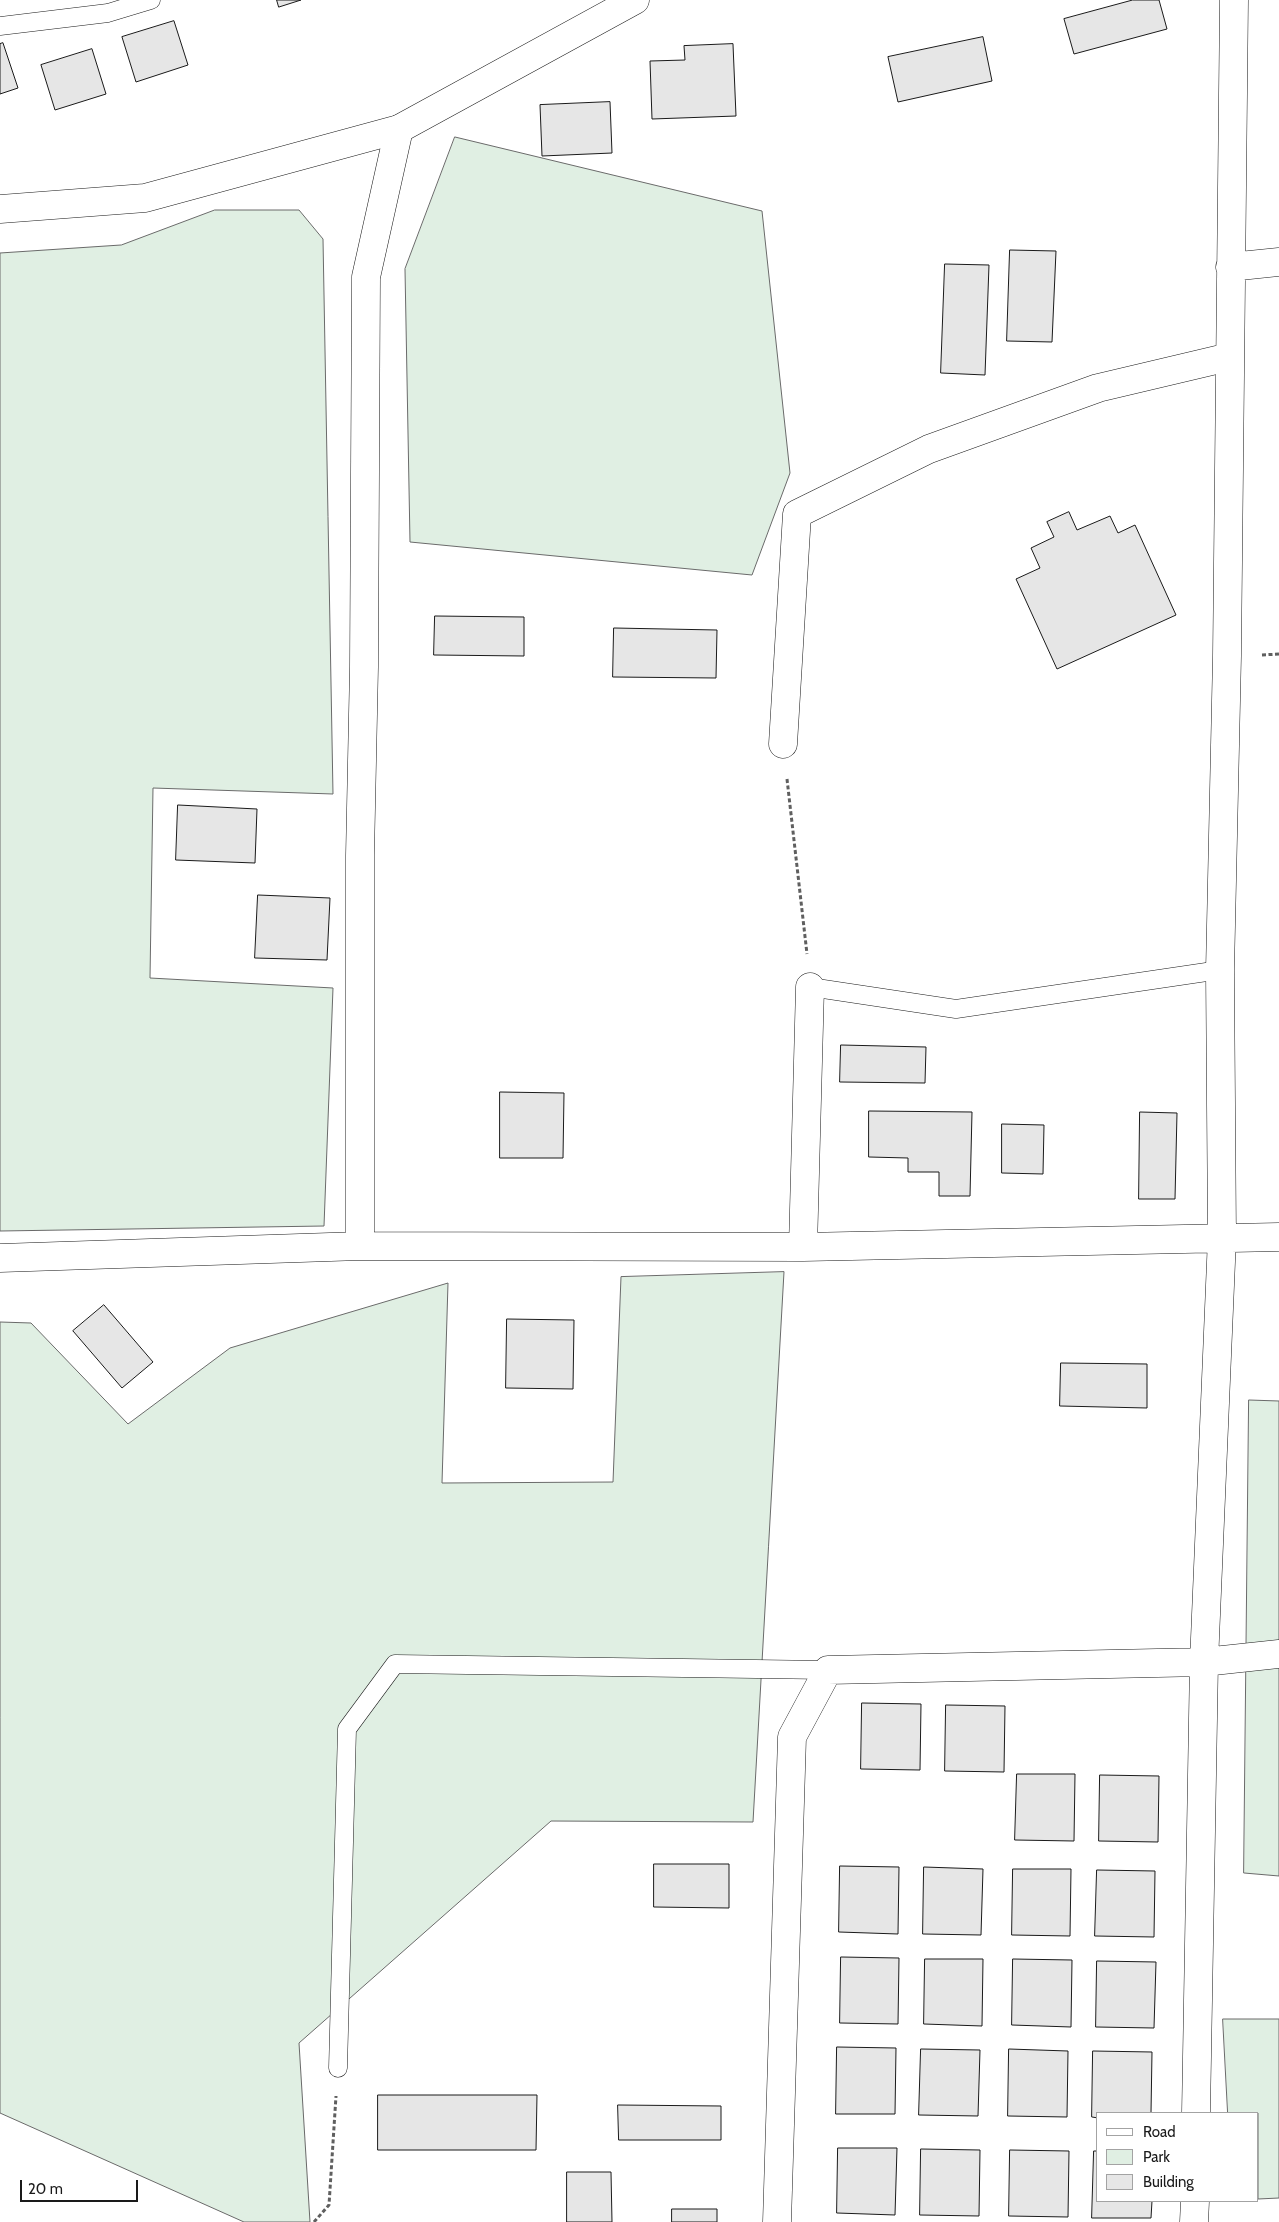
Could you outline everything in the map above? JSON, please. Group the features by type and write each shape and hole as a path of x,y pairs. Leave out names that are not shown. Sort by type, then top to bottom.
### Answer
{"street":[{"path":"0,209 144,198 399,129 635,0"},
{"path":"1196,2112 1204,1662 1222,1238 1220,970 1226,666 1234,0"},
{"path":"360,1246 360,855 364,657 366,277 399,129"},
{"path":"1230,267 1279,262"},
{"path":"783,744 797,514 929,449 1098,388 1229,357"},
{"path":"803,1248 810,987"},
{"path":"0,1258 360,1246 803,1248 1279,1237"},
{"path":"777,2222 792,1737 828,1670 1204,1662 1279,1654"},
{"path":"1194,2222 1195,2202"}],"lane":[{"path":"0,26 108,13 151,0"},
{"path":"810,987 956,1009 1220,970"},
{"path":"338,2068 347,1730 395,1664 828,1670"}],"path":[{"path":"783,744 810,987"},
{"path":"314,2222 329,2205 338,2068"}],"green space":[{"path":"455,137 762,211 790,473 752,575 410,542 405,269"},
{"path":"215,210 299,210 323,239 333,794 153,788 150,978 333,988 324,1226 0,1231 0,253 121,245"},
{"path":"784,1272 753,1822 551,1821 299,2043 310,2222 244,2222 0,2113 0,1322 31,1323 128,1424 230,1348 448,1283 442,1483 613,1482 621,1277"},
{"path":"1249,1400 1279,1401 1279,1876 1244,1873"},
{"path":"1223,2019 1279,2019 1279,2198 1259,2199 1259,2112 1228,2112"}],"building":[{"path":"277,0 301,0 279,7"},
{"path":"1133,0 1159,0 1167,29 1074,54 1064,19"},
{"path":"174,21 188,65 136,82 122,37"},
{"path":"983,37 992,81 898,102 888,57"},
{"path":"3,43 18,88 0,94 0,44"},
{"path":"733,44 736,116 652,119 650,61 685,60 684,46"},
{"path":"92,49 106,94 55,110 41,65"},
{"path":"610,102 612,153 542,156 540,105"},
{"path":"1010,250 1056,251 1052,342 1007,341"},
{"path":"945,264 989,265 985,375 941,373"},
{"path":"1069,512 1077,530 1110,516 1118,533 1135,525 1176,615 1057,669 1016,579 1040,568 1031,548 1054,537 1047,522"},
{"path":"435,616 524,617 524,656 434,655"},
{"path":"614,628 717,630 716,678 613,677"},
{"path":"178,805 257,809 255,863 176,860"},
{"path":"258,895 330,898 327,960 255,958"},
{"path":"841,1045 926,1047 925,1083 840,1082"},
{"path":"500,1092 564,1093 563,1158 500,1158"},
{"path":"869,1111 972,1112 970,1196 939,1196 939,1172 908,1172 908,1158 869,1157"},
{"path":"1140,1112 1177,1113 1175,1199 1139,1199"},
{"path":"1002,1124 1044,1125 1043,1174 1002,1173"},
{"path":"104,1305 153,1362 122,1388 73,1331"},
{"path":"507,1319 574,1320 573,1389 506,1388"},
{"path":"1061,1363 1147,1364 1147,1408 1060,1406"},
{"path":"862,1703 921,1704 920,1770 861,1769"},
{"path":"946,1705 1005,1706 1004,1772 945,1771"},
{"path":"1017,1774 1075,1774 1074,1841 1015,1840"},
{"path":"1100,1775 1159,1776 1158,1842 1099,1841"},
{"path":"654,1864 729,1864 729,1908 654,1907"},
{"path":"840,1866 899,1867 898,1934 839,1932"},
{"path":"924,1867 983,1869 981,1935 923,1934"},
{"path":"1013,1869 1071,1869 1070,1936 1012,1935"},
{"path":"1097,1870 1155,1871 1154,1937 1095,1936"},
{"path":"841,1957 899,1958 898,2024 840,2023"},
{"path":"925,1959 983,1959 982,2026 924,2024"},
{"path":"1013,1959 1072,1960 1071,2027 1012,2025"},
{"path":"1097,1961 1156,1962 1154,2028 1096,2027"},
{"path":"837,2047 896,2048 895,2114 836,2114"},
{"path":"921,2049 980,2050 978,2116 919,2115"},
{"path":"1009,2049 1068,2051 1067,2117 1008,2116"},
{"path":"1093,2051 1152,2052 1151,2112 1096,2112 1096,2118 1092,2117"},
{"path":"378,2095 537,2095 536,2150 378,2150"},
{"path":"618,2105 721,2106 721,2140 619,2140"},
{"path":"838,2148 897,2148 895,2215 837,2213"},
{"path":"921,2149 980,2150 979,2216 920,2215"},
{"path":"1010,2150 1069,2151 1068,2217 1009,2216"},
{"path":"1094,2151 1096,2151 1096,2202 1152,2202 1151,2218 1092,2218"},
{"path":"567,2172 611,2172 612,2222 567,2222"},
{"path":"672,2209 717,2209 717,2222 672,2222"}]}
